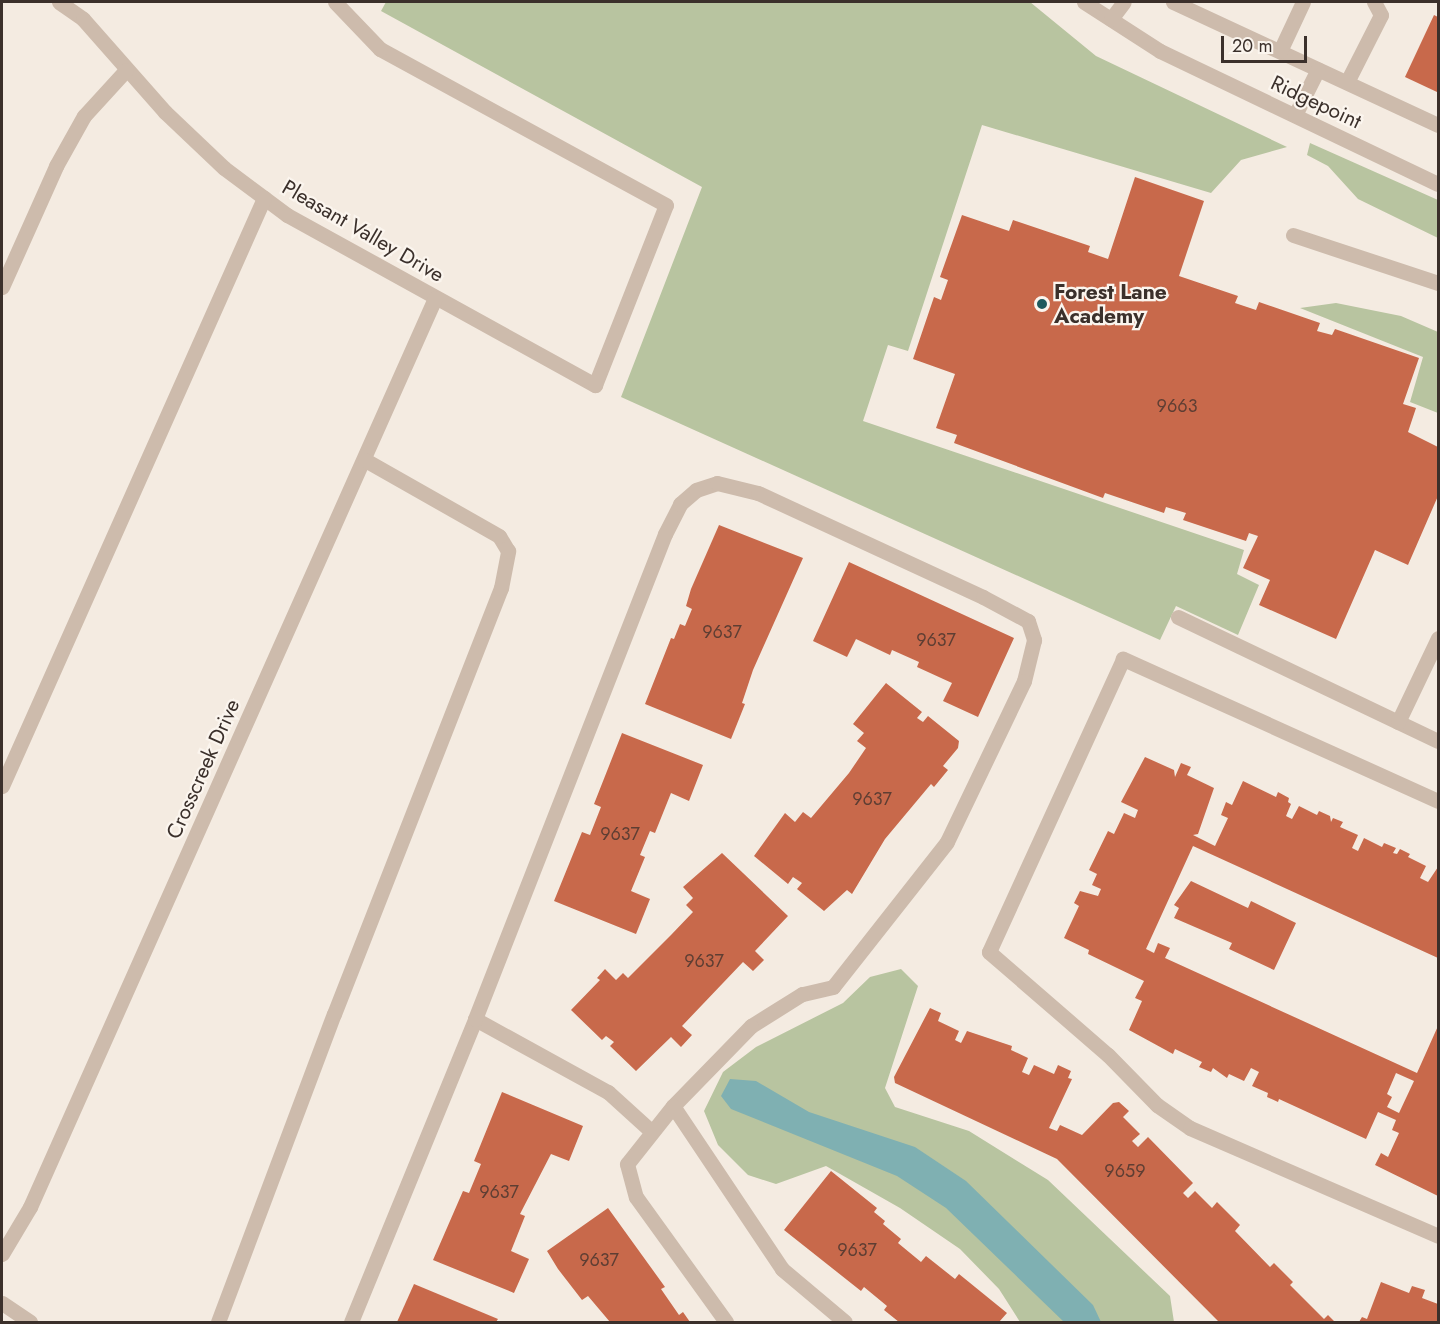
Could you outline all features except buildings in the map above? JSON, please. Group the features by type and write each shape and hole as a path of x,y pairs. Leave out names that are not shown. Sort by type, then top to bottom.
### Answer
{"street":[{"name":"Pleasant Valley Drive","path":"60,2 83,19 126,70 224,168 287,215 596,386 666,205 380,49 335,2"},
{"name":"Ridgepoint","path":"1084,2 1160,51 1438,184"},
{"path":"1111,19 1124,2"},
{"name":"Ridgepoint","path":"1173,2 1438,125"},
{"path":"1280,51 1303,2"},
{"path":"1347,82 1381,15 1374,2"},
{"path":"1295,115 1318,69"},
{"path":"2,287 56,166 84,116 126,70"},
{"path":"2,786 264,198"},
{"path":"1293,235 1438,283"},
{"name":"Crosscreek Drive","path":"2,1254 34,1196 365,459 435,297"},
{"path":"218,1323 333,1014 501,588 508,551 499,536 365,459"},
{"path":"351,1323 475,1019 665,534 680,504 696,490 717,483 758,494 1028,621 1034,640 1024,681 947,843 833,987 802,994 751,1026 673,1106 627,1164 636,1197 726,1323"},
{"path":"1178,617 1438,741"},
{"path":"1398,722 1438,638"},
{"path":"1438,801 1123,659 989,952 1108,1055 1157,1105 1190,1128 1438,1236"},
{"path":"475,1019 608,1092 651,1131"},
{"path":"673,1106 782,1269 845,1323"},
{"path":"2,1303 30,1323"}],"green space":[{"path":"386,2 1030,2 1096,56 1287,147 1241,160 1211,193 982,125 908,351 888,345 863,421 1244,550 1237,574 1259,585 1238,635 1176,606 1160,640 621,397 702,187 381,11"},
{"path":"1310,143 1438,200 1438,238 1358,199 1328,166 1307,155"},
{"path":"1336,303 1401,316 1438,332 1438,413 1410,402 1423,357 1300,308"},
{"path":"901,969 918,986 885,1088 895,1107 969,1131 1048,1180 1170,1296 1174,1322 1020,1322 999,1289 960,1249 900,1208 826,1166 776,1184 748,1175 718,1145 704,1111 723,1072 756,1047 843,1003 870,977"}],"water":[{"path":"730,1079 756,1081 809,1112 915,1147 966,1181 1093,1305 1101,1322 1064,1322 946,1208 897,1176 731,1109 721,1096"}],"place":[{"name":"Forest Lane Academy","path":"1042,304"}]}
